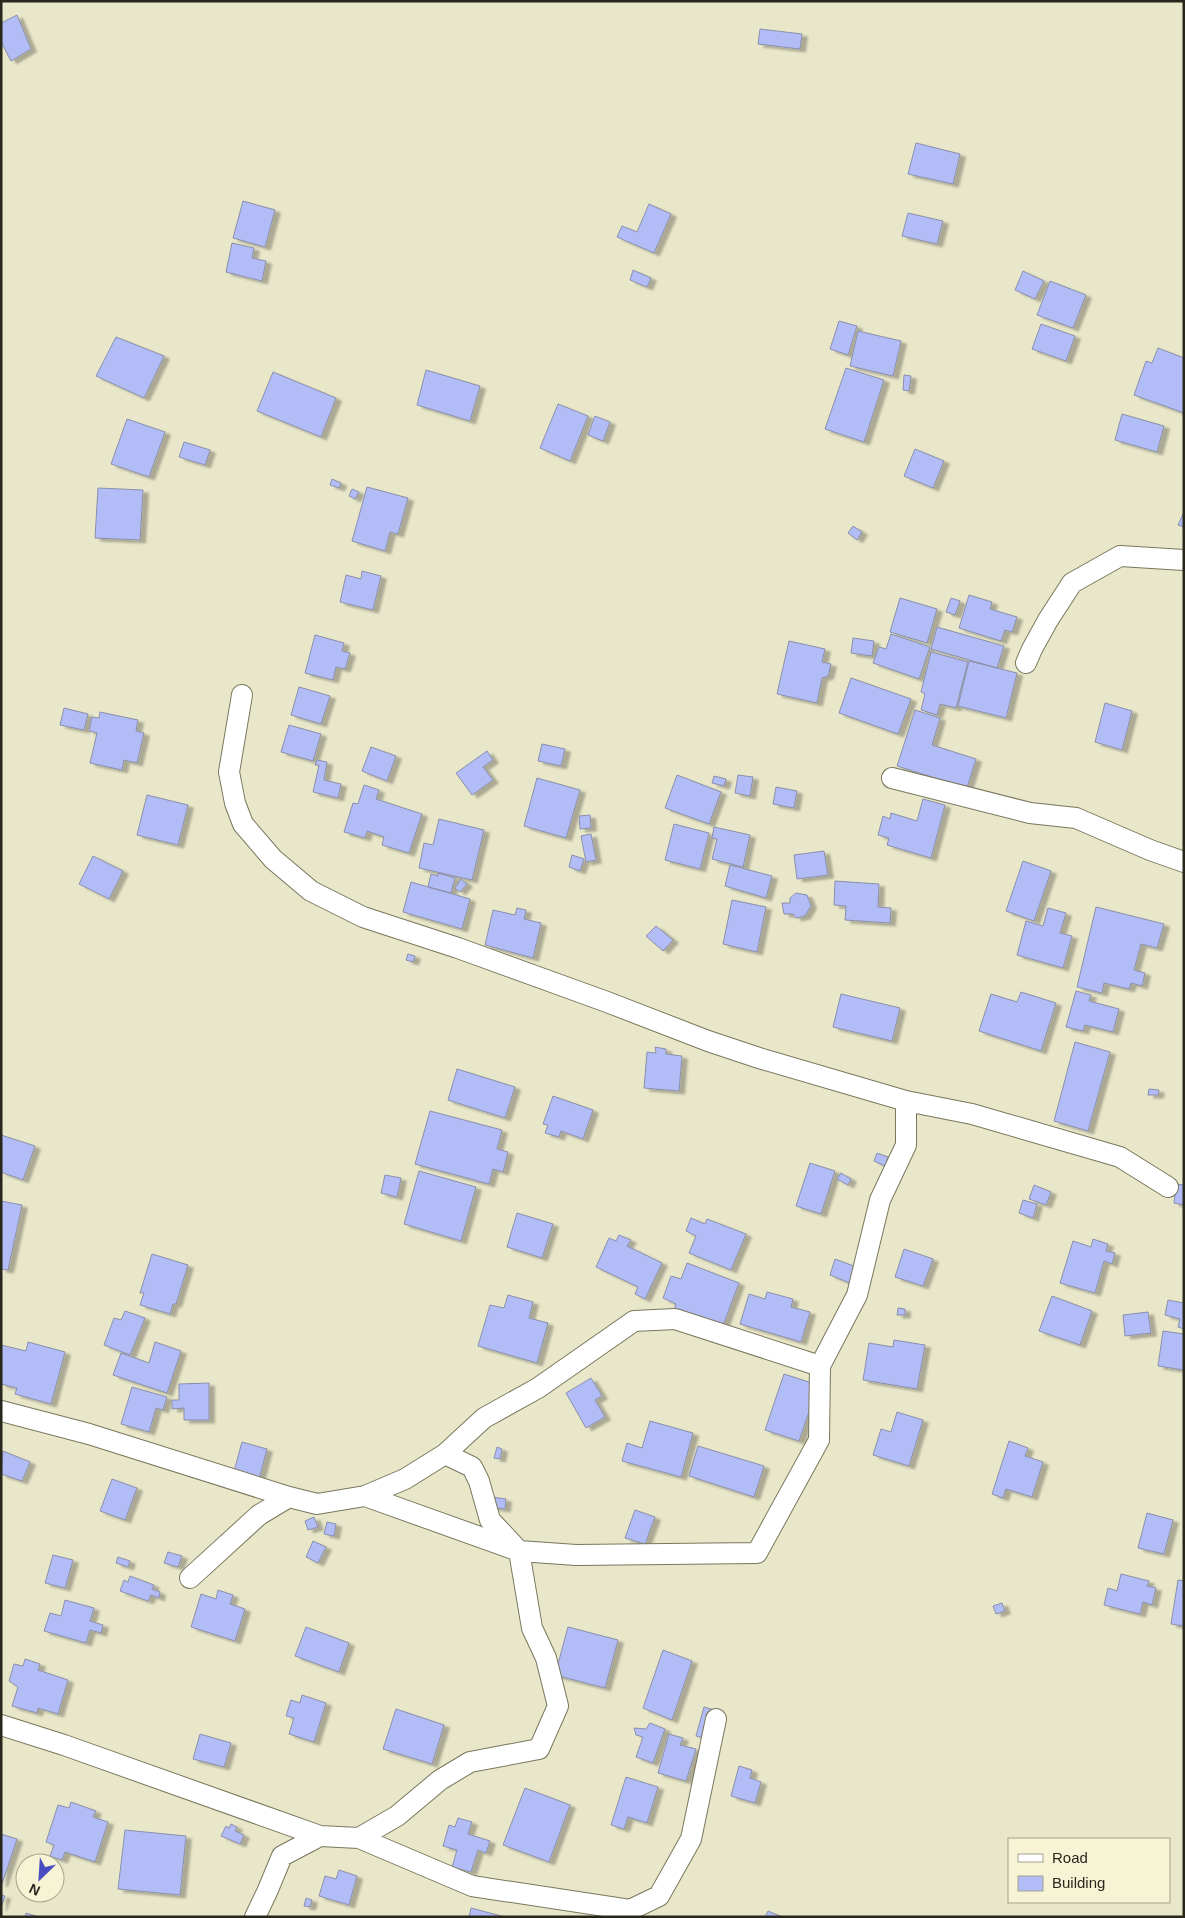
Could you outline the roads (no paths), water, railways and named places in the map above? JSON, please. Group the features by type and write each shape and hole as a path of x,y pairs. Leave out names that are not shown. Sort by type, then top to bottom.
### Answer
{"street":[{"path":"1026,664 1048,620 1072,583 1120,556 1184,560"},
{"path":"242,695 229,772 243,824 273,859 311,891 363,917 458,948 758,1058 906,1100 972,1114 1120,1157 1168,1187"},
{"path":"892,778 1030,813 1076,818 1150,850 1184,862"},
{"path":"365,1496 519,1551 576,1554 757,1553 820,1440 820,1366 857,1294 880,1200 906,1145 906,1100"},
{"path":"1,1411 89,1434 289,1497 317,1504 365,1496 405,1479 445,1454 484,1418 538,1388 634,1321 675,1319 820,1366"},
{"path":"359,1838 397,1816 440,1780 470,1762 539,1750 558,1706 546,1658 532,1628 519,1551 490,1520 479,1481 472,1467 445,1454"},
{"path":"190,1578 259,1515 289,1497"},
{"path":"1,1726 64,1745 320,1836 359,1838 472,1886 630,1910 659,1896 691,1840 716,1720"},
{"path":"255,1917 268,1892 282,1856 320,1836"}]}
